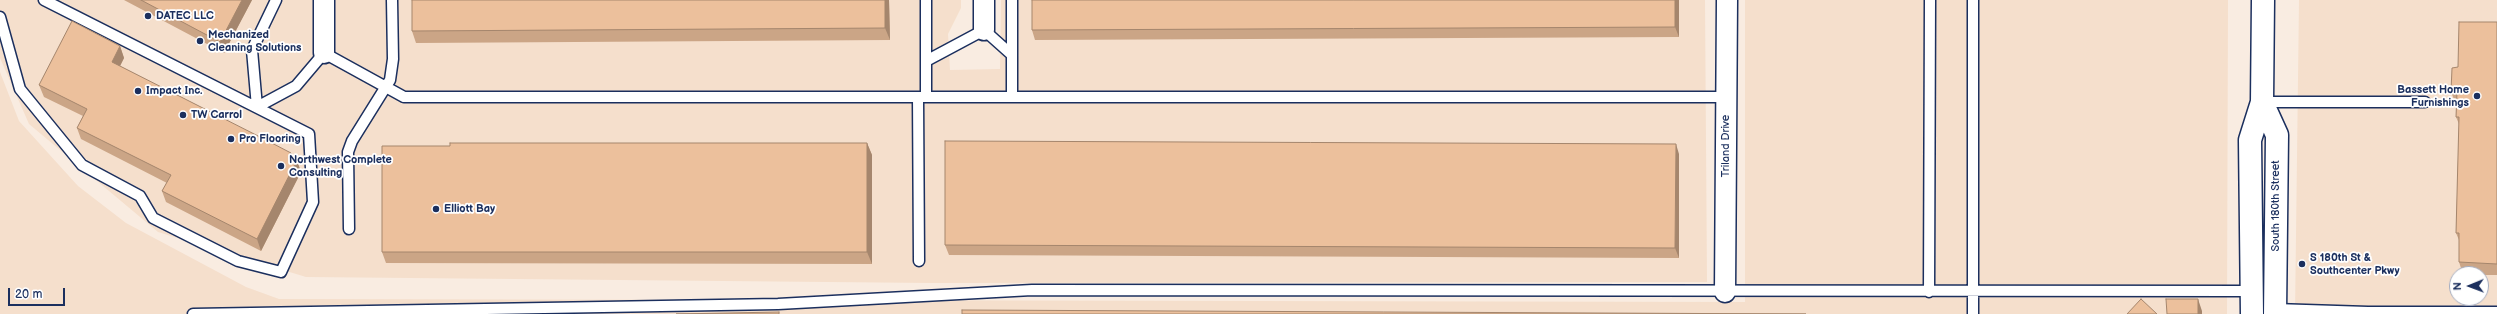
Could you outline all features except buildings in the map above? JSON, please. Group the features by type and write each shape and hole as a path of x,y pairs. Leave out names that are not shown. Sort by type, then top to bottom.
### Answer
{"main road":[{"name":"South 180th Street","path":"2252,314 2250,140 2262,102 2263,0"},
{"name":"South 180th Street","path":"2262,102 2277,135 2275,312"}],"street":[{"path":"324,0 324,53"},
{"path":"984,0 984,30"},
{"name":"Triland Drive","path":"1725,292 1726,0"}],"lane":[{"path":"0,17 20,89 82,165 140,196 153,218 238,261 281,272 313,202 309,134 44,0"},
{"path":"257,108 252,50 276,0"},
{"path":"349,230 348,152 352,141 390,80 393,59 392,0"},
{"path":"919,261 922,97 926,61 926,0"},
{"path":"1012,0 1012,97"},
{"path":"1929,292 1930,0"},
{"path":"1973,0 1973,314"},
{"path":"926,61 984,30 1012,55"},
{"path":"257,108 296,86 324,53 404,97 1726,97"},
{"path":"2262,102 2425,102"},
{"path":"193,314 778,304 1032,290 1725,292 2252,291"},
{"path":"2275,312 2497,312"}],"shaded area":[{"path":"0,0 961,0 961,8 948,34 950,70 1000,69 1001,0 1705,0 1707,282 932,283 306,277 158,232 29,124 0,58"},
{"path":"1745,0 2228,0 2227,314 0,314 0,72 19,121 78,186 126,223 246,287 279,299 1745,302"},
{"path":"2299,0 2497,0 2497,314 2295,314"}],"place":[{"name":"DATEC LLC","path":"148,16"},
{"name":"Mechanized Cleaning Solutions","path":"200,41"},
{"name":"Impact Inc.","path":"138,91"},
{"name":"Bassett Home Furnishings","path":"2477,96"},
{"name":"TW Carrol","path":"183,115"},
{"name":"Pro Flooring","path":"231,139"},
{"name":"Northwest Complete Consulting","path":"281,166"},
{"name":"Elliott Bay","path":"436,209"},
{"name":"S 180th St & Southcenter Pkwy","path":"2302,264"}]}
